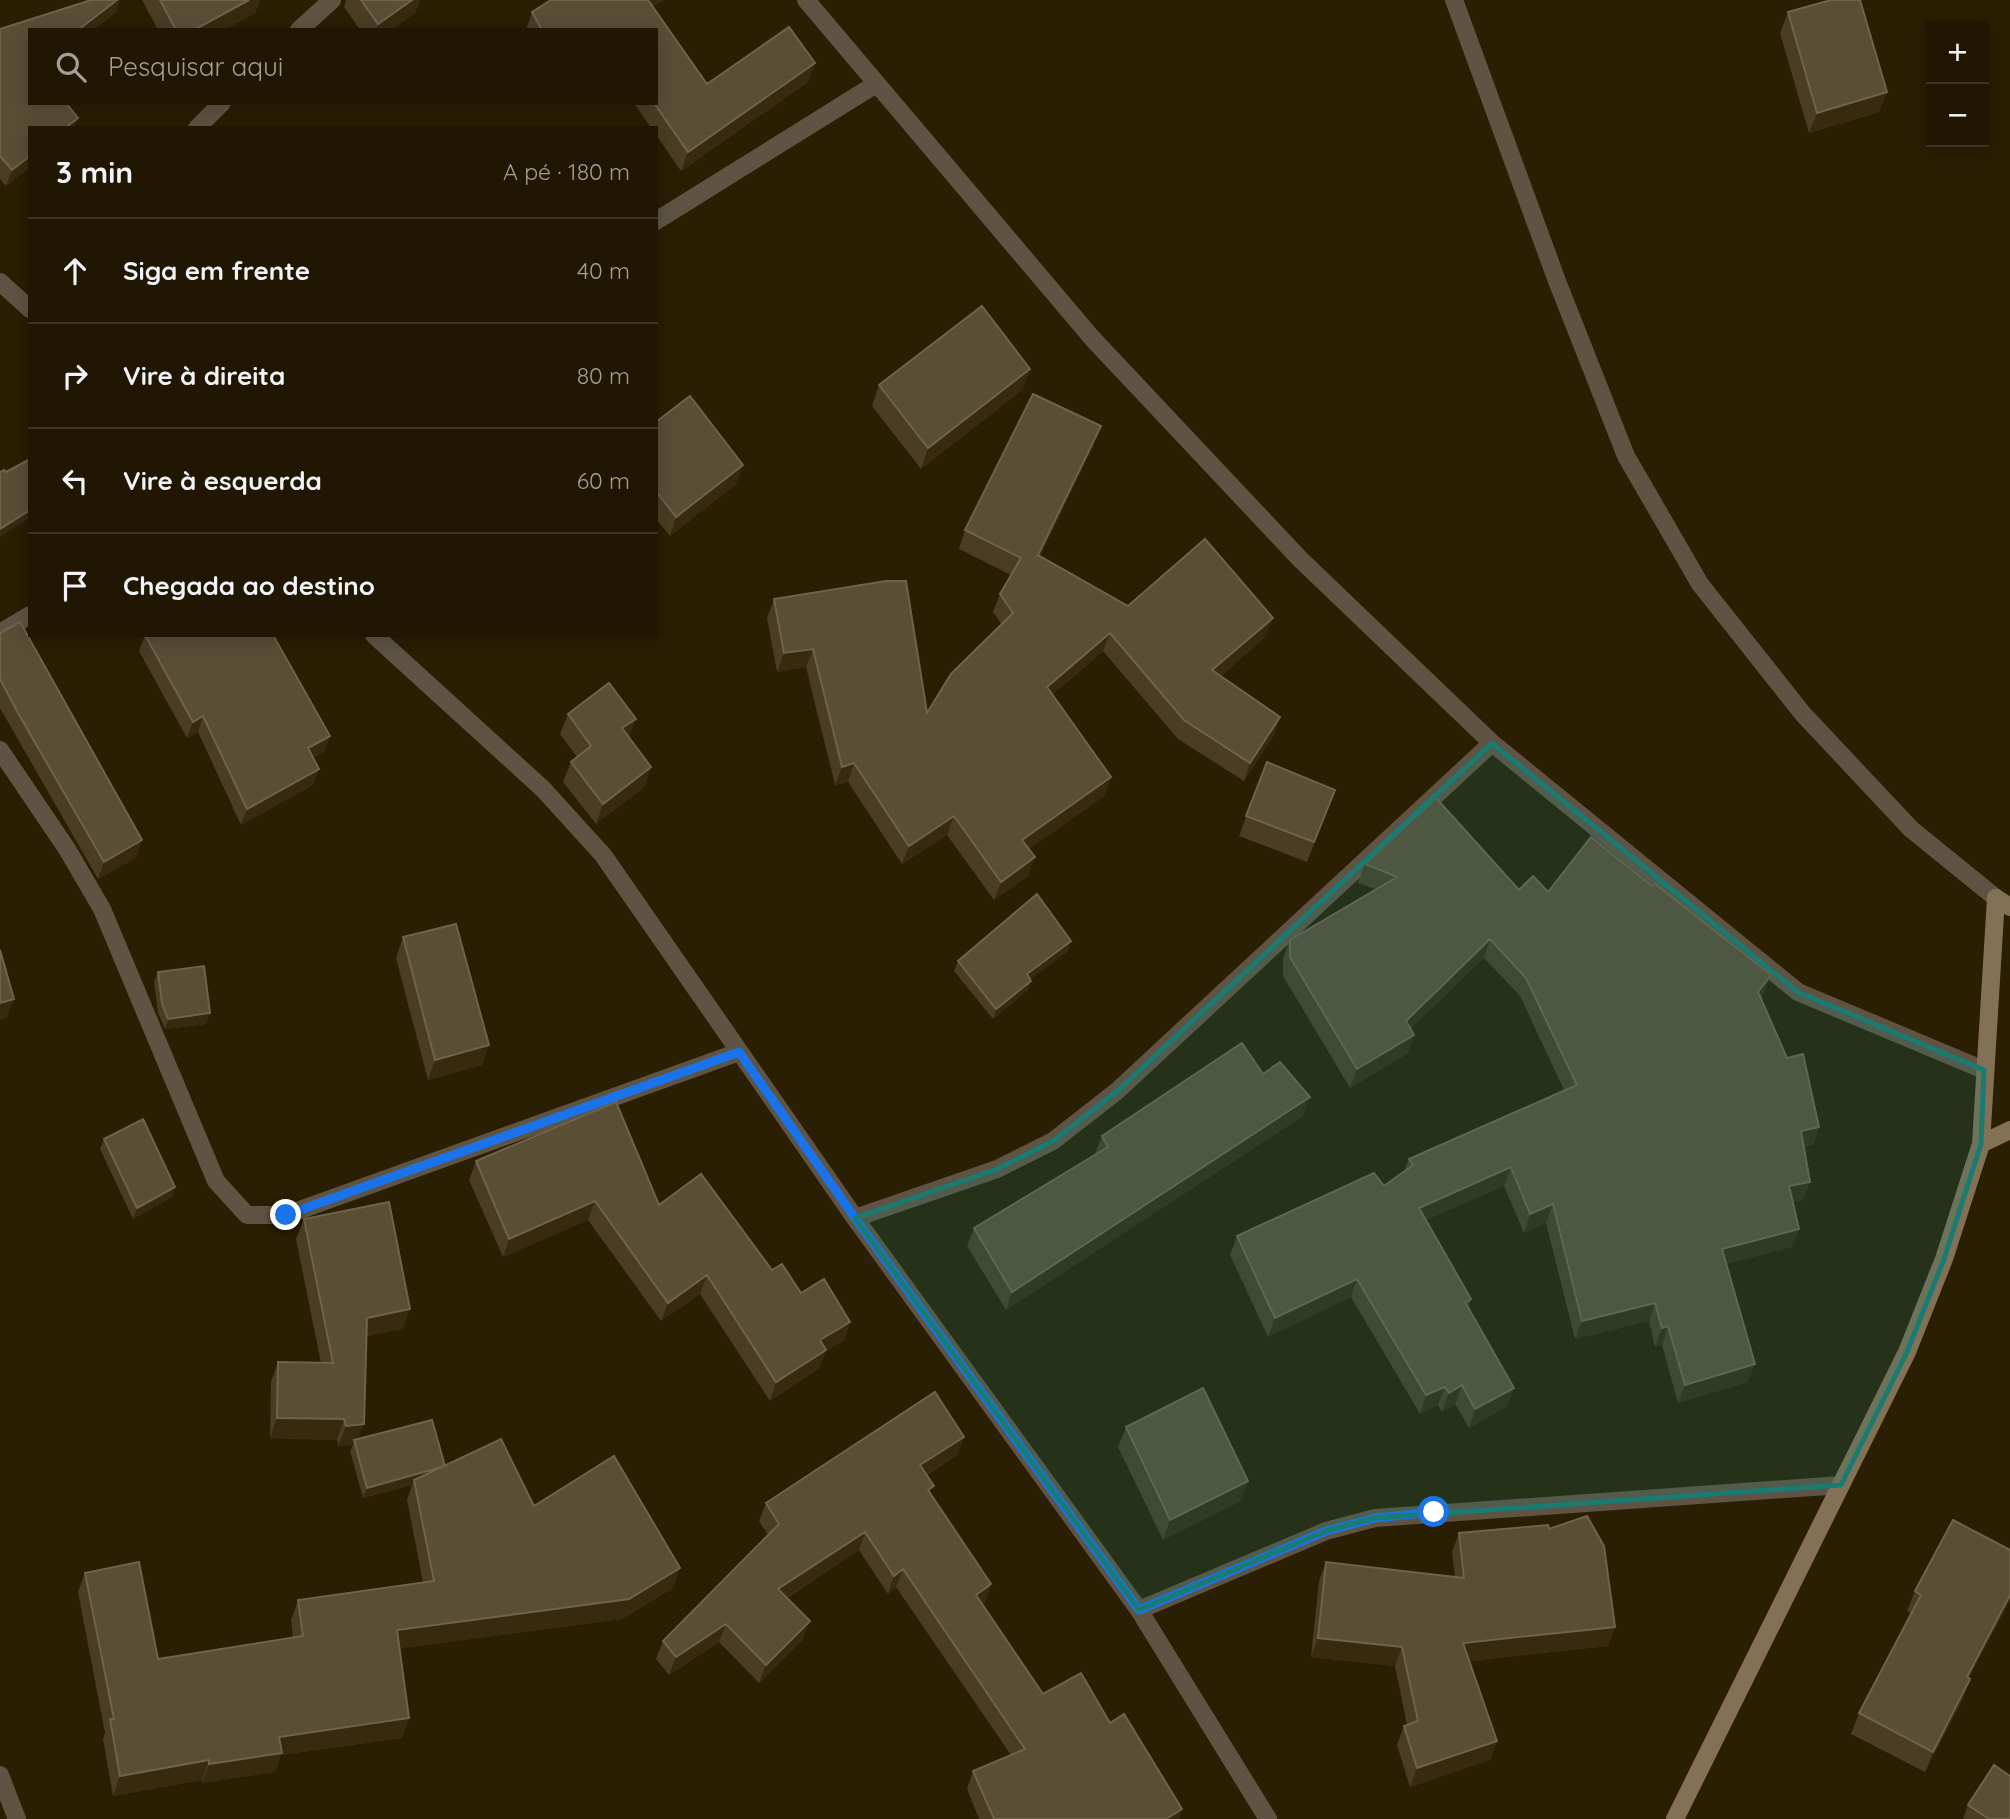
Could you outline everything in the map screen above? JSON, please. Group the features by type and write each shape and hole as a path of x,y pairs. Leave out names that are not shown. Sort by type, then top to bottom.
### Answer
{"street":[{"path":"301,28 332,0"},
{"path":"806,0 1111,358 1300,559 1492,743 1798,992 1984,1070"},
{"path":"1454,0 1557,281 1626,456 1700,584 1803,714 1911,829 2003,902 1984,1070 1981,1144 1944,1259 1906,1352 1675,1819"},
{"path":"658,220 876,84"},
{"path":"199,126 220,105"},
{"path":"0,282 26,299"},
{"path":"0,633 28,616"},
{"path":"376,637 543,789 603,855 855,1218 1139,1610 1268,1819"},
{"path":"855,1218 997,1169 1053,1141 1117,1091 1492,743"},
{"path":"0,750 67,849 102,909 216,1181 247,1215 286,1215 739,1052"},
{"path":"1981,1144 2010,1130"},
{"path":"1139,1610 1326,1531 1375,1518 1841,1485"},
{"path":"0,1775 17,1819"}],"highlighted area":[{"path":"1492,743 1798,992 1984,1070 1981,1144 1944,1259 1907,1352 1841,1485 1375,1518 1326,1531 1139,1610 855,1218 997,1169 1053,1141 1117,1091"}],"building":[{"path":"91,0 117,0 81,28 28,28 28,105 68,105 78,118 68,126 28,126 28,158 12,170 0,156 0,29"},
{"path":"160,0 249,0 198,28 175,28"},
{"path":"361,0 412,0 378,24"},
{"path":"551,0 648,0 707,84 789,27 815,63 688,152 655,105 658,105 658,28 541,28 532,12"},
{"path":"1831,0 1860,0 1887,92 1817,113 1788,12"},
{"path":"982,306 1030,369 928,448 879,385"},
{"path":"1033,394 1101,426 1038,555 1128,606 1205,539 1273,618 1212,670 1280,717 1250,763 1184,720 1110,633 1047,687 1111,777 1022,840 1035,857 1001,882 954,816 909,846 854,763 842,767 813,649 784,653 774,599 886,581 906,581 927,713 951,674 1013,613 1000,594 1021,558 965,530"},
{"path":"690,396 743,465 676,517 658,494 658,420"},
{"path":"28,460 28,511 0,529 0,472 6,472"},
{"path":"20,622 142,840 104,862 0,679 0,633"},
{"path":"146,637 274,637 330,736 308,748 319,769 247,809 203,716 193,722"},
{"path":"609,683 636,719 622,728 651,767 603,804 571,762 591,746 568,714"},
{"path":"1267,762 1335,790 1314,842 1246,816"},
{"path":"1436,798 1519,890 1533,876 1548,892 1591,837 1771,975 1758,992 1787,1058 1803,1054 1819,1127 1801,1131 1810,1182 1789,1186 1799,1229 1722,1249 1755,1364 1685,1385 1668,1326 1662,1328 1655,1303 1582,1321 1553,1204 1530,1214 1511,1167 1419,1208 1471,1299 1465,1302 1514,1388 1475,1409 1462,1385 1449,1393 1445,1387 1426,1395 1357,1279 1275,1318 1237,1236 1374,1173 1384,1186 1413,1165 1409,1159 1577,1085 1526,978 1490,939 1406,1021 1414,1035 1357,1069 1290,957 1290,940 1397,877 1365,864"},
{"path":"1037,894 1071,941 1027,974 1031,981 996,1009 958,961"},
{"path":"456,924 489,1045 435,1060 403,937"},
{"path":"0,950 14,999 0,1003"},
{"path":"204,966 210,1013 168,1019 162,1003 158,972"},
{"path":"1242,1043 1263,1074 1280,1062 1310,1097 1012,1292 974,1228 1108,1147 1102,1136"},
{"path":"616,1102 659,1205 701,1174 772,1270 782,1264 801,1293 824,1279 850,1322 820,1340 826,1350 776,1382 707,1275 668,1303 595,1201 509,1239 476,1161"},
{"path":"143,1119 175,1187 137,1208 104,1139"},
{"path":"389,1202 410,1309 367,1318 364,1424 346,1426 344,1419 277,1418 278,1362 333,1363 304,1219"},
{"path":"1203,1388 1248,1481 1170,1520 1126,1427"},
{"path":"935,1392 964,1437 920,1465 934,1486 928,1490 991,1584 976,1595 1043,1694 1081,1673 1110,1723 1124,1714 1182,1809 1166,1819 994,1819 973,1771 1025,1749 903,1569 894,1576 865,1532 778,1589 810,1621 766,1665 726,1624 676,1657 663,1641 779,1524 766,1503"},
{"path":"432,1420 445,1466 367,1488 354,1440"},
{"path":"501,1439 534,1506 614,1456 680,1568 629,1599 397,1630 409,1718 279,1737 282,1753 209,1764 209,1760 120,1776 110,1719 114,1719 85,1573 139,1562 158,1659 303,1636 298,1600 434,1581 414,1480"},
{"path":"1587,1516 1604,1546 1615,1627 1463,1643 1497,1741 1417,1768 1404,1726 1418,1721 1402,1647 1318,1638 1326,1562 1464,1578 1459,1533 1548,1525 1549,1529"},
{"path":"1953,1520 2010,1550 2010,1595 1967,1677 1970,1679 1933,1752 1859,1713 1921,1595 1915,1591"},
{"path":"1994,1765 2010,1776 2010,1819 1989,1819 1968,1805"}],"route":[{"path":"286,1215 739,1052 855,1218 1139,1610 1326,1531 1375,1518 1434,1512"}]}
